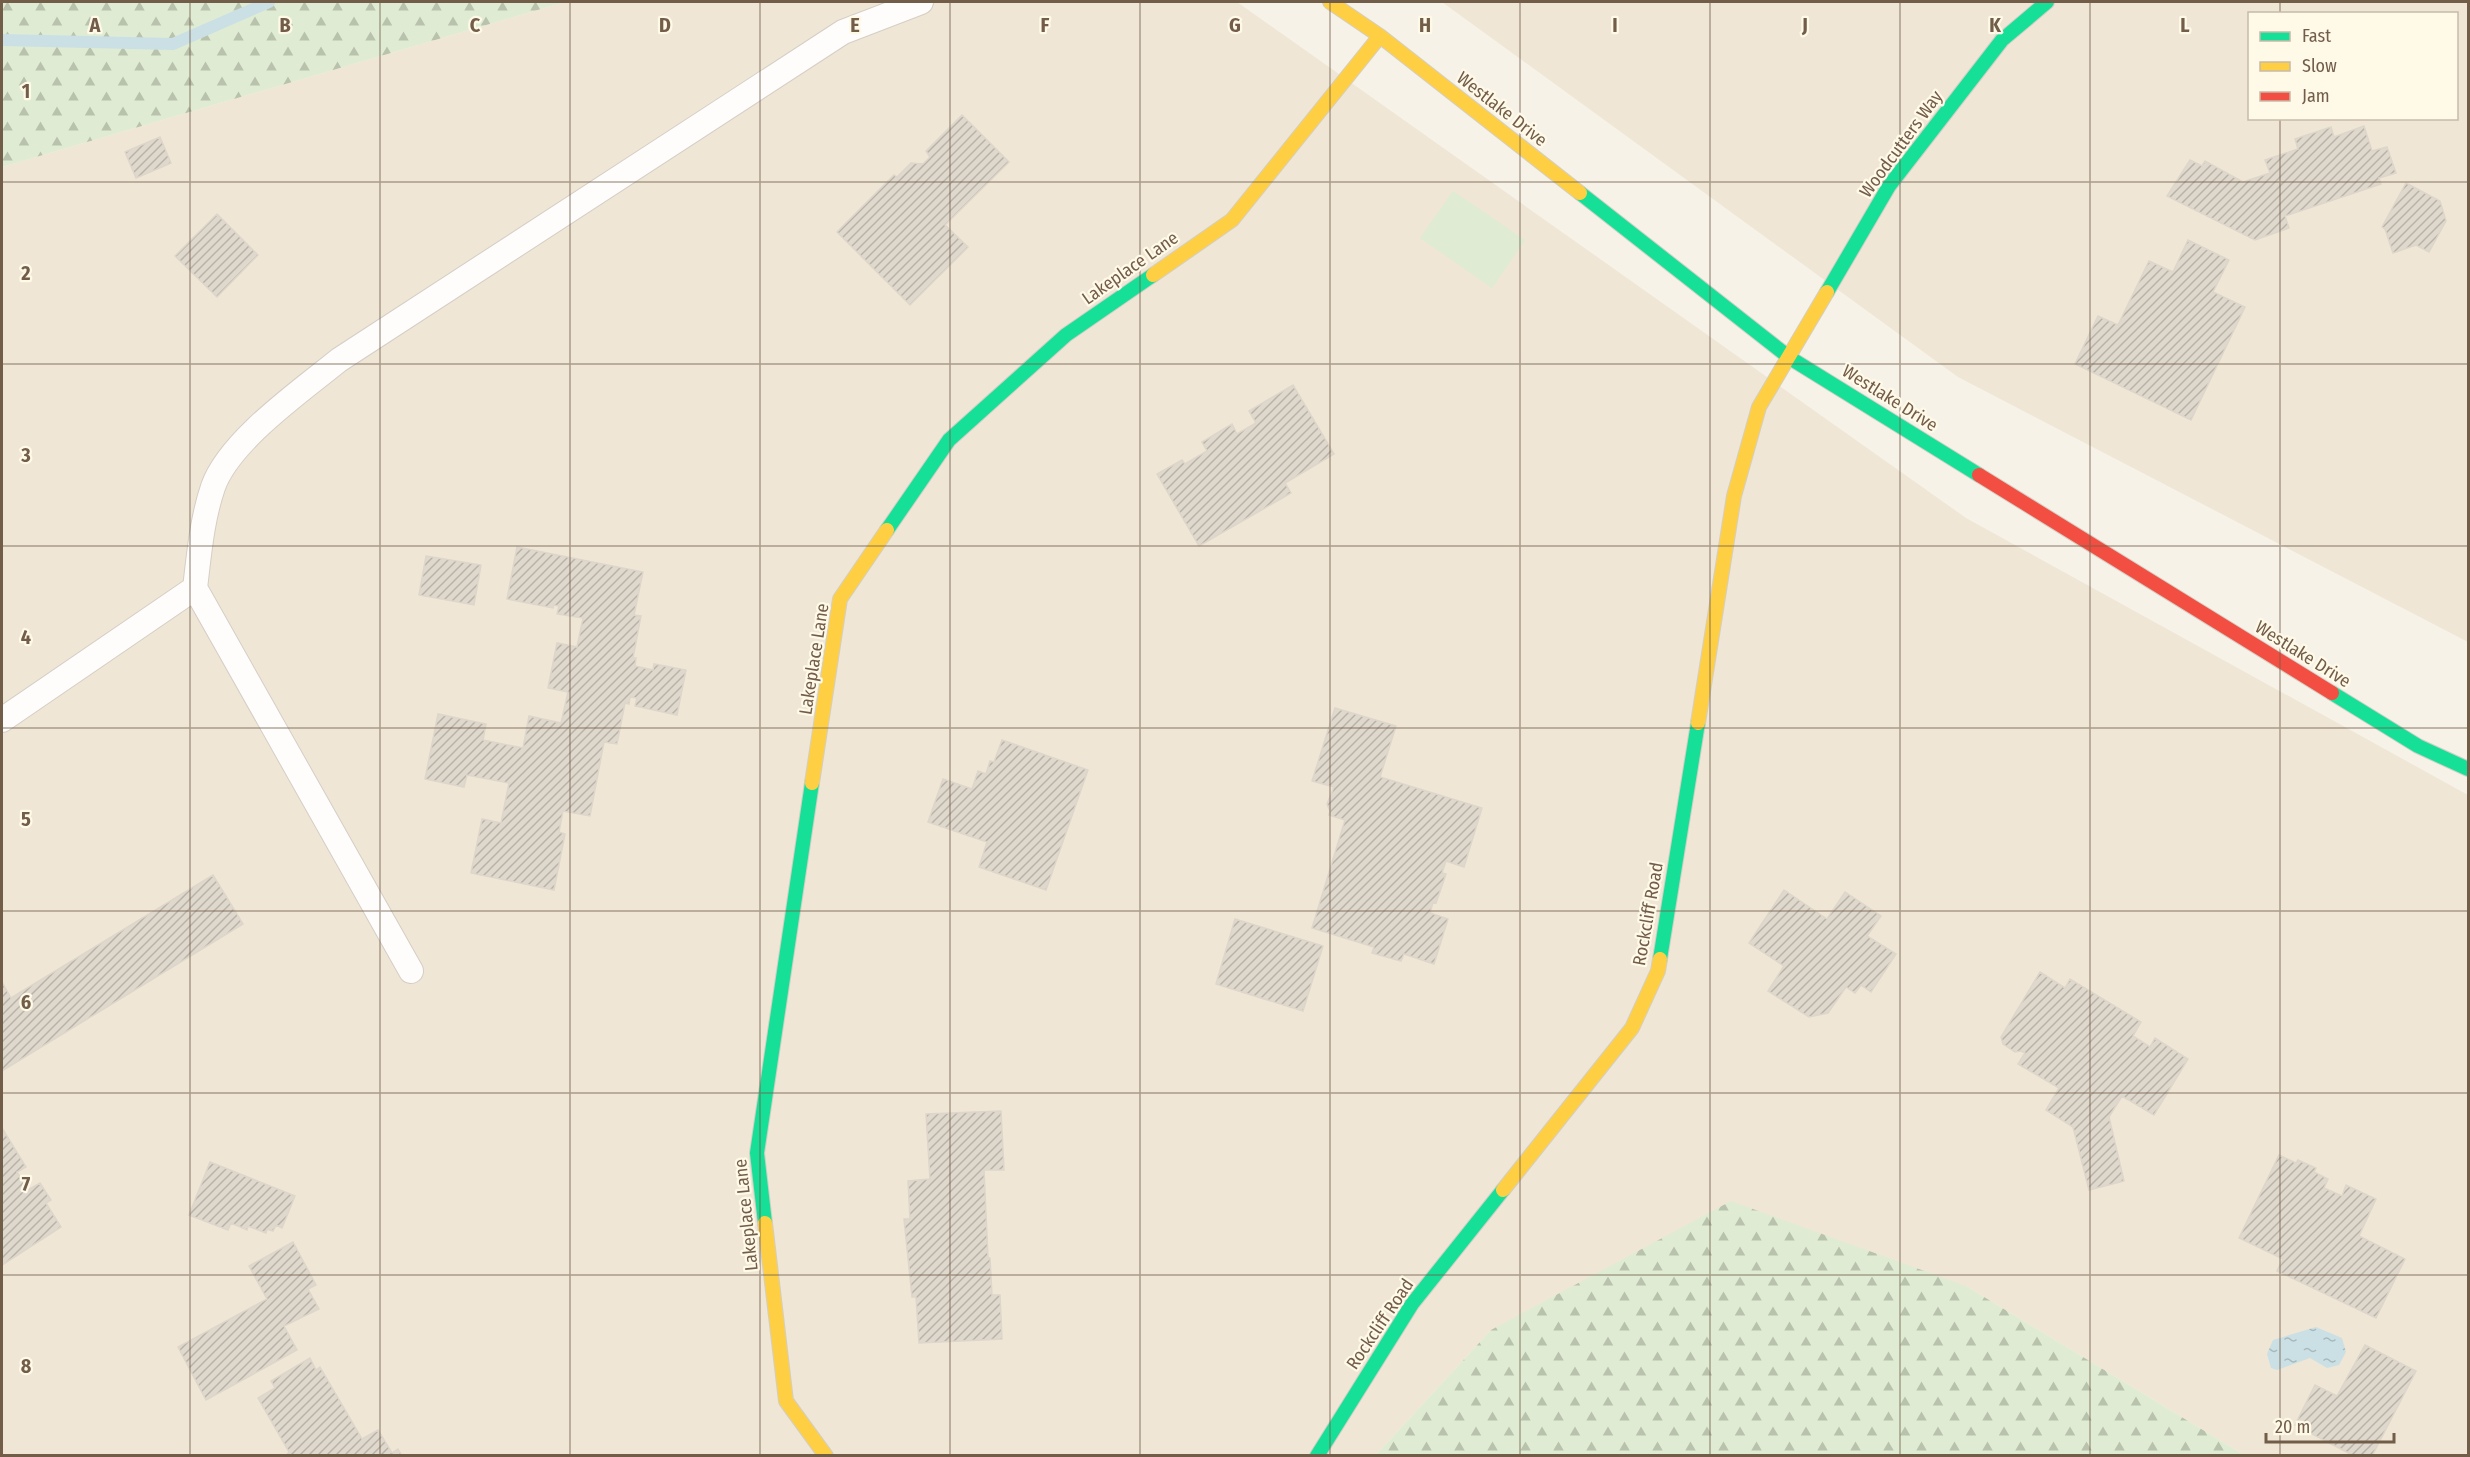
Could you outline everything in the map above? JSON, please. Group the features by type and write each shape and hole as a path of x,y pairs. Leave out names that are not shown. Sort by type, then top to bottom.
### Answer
{"street":[{"name":"Westlake Drive","path":"1330,2 1380,36 1790,358 2418,746 2469,770"},
{"name":"Woodcutters Way","path":"1790,358 1889,186 2002,40 2047,2"},
{"name":"Lakeplace Lane","path":"826,1455 786,1401 757,1153 840,599 949,440 1066,335 1232,220 1380,36"},
{"name":"Rockcliff Road","path":"1317,1455 1412,1304 1632,1029 1658,971 1734,496 1759,407 1790,358"}],"lane":[{"path":"411,971 195,588 202,536 213,485 236,448 339,360 843,32 921,2"},
{"path":"2,720 195,588"}],"shaded area":[{"path":"565,2 1237,2 1966,518 2468,795 2468,1455 2244,1455 1966,1286 1491,1330 1376,1455 2,1456 2,167"},
{"path":"1442,2 2468,2 2468,642 1958,377"}],"green space":[{"path":"2,2 565,2 2,167"},
{"path":"1453,191 1525,240 1492,288 1420,238"},
{"path":"1731,1201 1966,1286 2244,1455 1376,1455 1491,1330"}],"water":[{"path":"2316,1327 2342,1338 2346,1352 2339,1365 2327,1368 2310,1358 2277,1370 2271,1368 2267,1354 2273,1340"}],"building":[{"path":"962,115 1009,162 945,225 968,247 910,305 837,232 894,175 897,177 911,163 923,164 930,157 926,151"},
{"path":"2364,126 2372,151 2387,147 2396,173 2379,178 2381,184 2285,216 2289,228 2255,240 2167,196 2190,160 2202,166 2205,161 2243,182 2270,173 2265,160 2298,149 2295,139 2331,127 2334,137"},
{"path":"160,137 171,163 136,178 125,152"},
{"path":"2406,183 2440,201 2446,221 2429,252 2416,245 2393,253 2385,229 2382,227"},
{"path":"217,214 258,255 217,297 175,256"},
{"path":"2188,240 2229,260 2213,292 2245,307 2191,420 2075,364 2098,316 2118,325 2149,261 2173,272"},
{"path":"1293,385 1334,454 1285,483 1291,493 1199,546 1157,474 1182,460 1185,464 1207,451 1202,442 1232,424 1237,434 1256,423 1249,411"},
{"path":"517,547 643,572 634,615 641,616 633,658 636,658 635,666 653,670 654,664 686,670 677,715 635,706 637,698 630,697 629,704 625,703 617,744 604,742 590,816 563,811 559,832 565,834 554,890 471,873 482,819 501,823 509,783 467,775 464,787 425,779 438,714 486,724 483,740 523,748 529,716 561,723 568,692 548,688 557,643 577,647 583,618 557,614 559,606 554,605 553,608 507,599"},
{"path":"426,556 481,565 474,605 419,595"},
{"path":"1335,708 1396,726 1380,777 1482,808 1464,867 1446,861 1442,873 1446,874 1436,903 1433,902 1430,913 1448,919 1434,964 1404,954 1401,961 1372,953 1374,947 1312,928 1345,820 1329,815 1327,804 1334,787 1312,781"},
{"path":"1002,740 1088,770 1046,890 979,867 987,842 928,822 943,779 972,789 978,771 986,774 990,761 994,762"},
{"path":"213,875 243,924 2,1071 2,982 11,998"},
{"path":"1784,890 1827,919 1845,892 1881,916 1867,936 1896,954 1871,992 1861,985 1855,993 1846,987 1828,1013 1809,1017 1768,991 1784,966 1749,943"},
{"path":"1235,919 1323,946 1303,1011 1216,984"},
{"path":"2040,972 2065,988 2070,979 2141,1022 2133,1036 2150,1047 2155,1038 2188,1059 2154,1115 2122,1096 2109,1117 2124,1181 2089,1190 2073,1127 2046,1110 2059,1088 2018,1064 2025,1053 2015,1052 2003,1044 2001,1037"},
{"path":"1001,1111 1004,1170 984,1170 988,1258 990,1258 992,1295 1000,1295 1002,1339 919,1343 916,1297 912,1297 904,1219 910,1219 908,1181 930,1179 926,1114"},
{"path":"2,1128 26,1167 17,1172 28,1190 40,1183 51,1200 46,1203 61,1227 2,1265"},
{"path":"2279,1155 2296,1163 2298,1160 2316,1168 2314,1172 2328,1179 2324,1188 2342,1196 2346,1185 2376,1199 2359,1236 2405,1259 2376,1318 2277,1271 2283,1259 2239,1238"},
{"path":"210,1162 295,1196 282,1228 276,1225 273,1231 267,1229 266,1233 248,1226 247,1230 231,1223 228,1230 189,1215"},
{"path":"293,1242 316,1285 308,1289 319,1309 284,1326 297,1350 206,1400 178,1347 267,1299 249,1266"},
{"path":"2365,1345 2416,1371 2372,1456 2354,1456 2295,1425 2315,1385 2337,1396"},
{"path":"310,1358 316,1370 320,1367 362,1439 378,1430 392,1453 398,1449 402,1456 286,1456 289,1452 258,1398 275,1388 271,1381"}],"waterway":[{"path":"2,40 173,44 269,2"}],"traffic: fast":[{"path":"1827,292 1889,186 2002,40 2047,2"},
{"path":"1580,193 1790,358 1979,475"},
{"path":"887,530 949,440 1066,335 1153,275"},
{"path":"2332,693 2418,746 2468,769"},
{"path":"1660,959 1698,723"},
{"path":"765,1223 757,1153 812,783"},
{"path":"1317,1456 1412,1304 1503,1190"}],"traffic: slow":[{"path":"1330,2 1380,36 1580,193"},
{"path":"1153,275 1232,220 1380,36"},
{"path":"1698,723 1734,496 1759,407 1827,292"},
{"path":"812,783 840,599 887,530"},
{"path":"1503,1190 1632,1028 1658,971 1660,959"},
{"path":"765,1223 786,1401 826,1456"}],"traffic: jam":[{"path":"1979,475 2332,693"}]}
